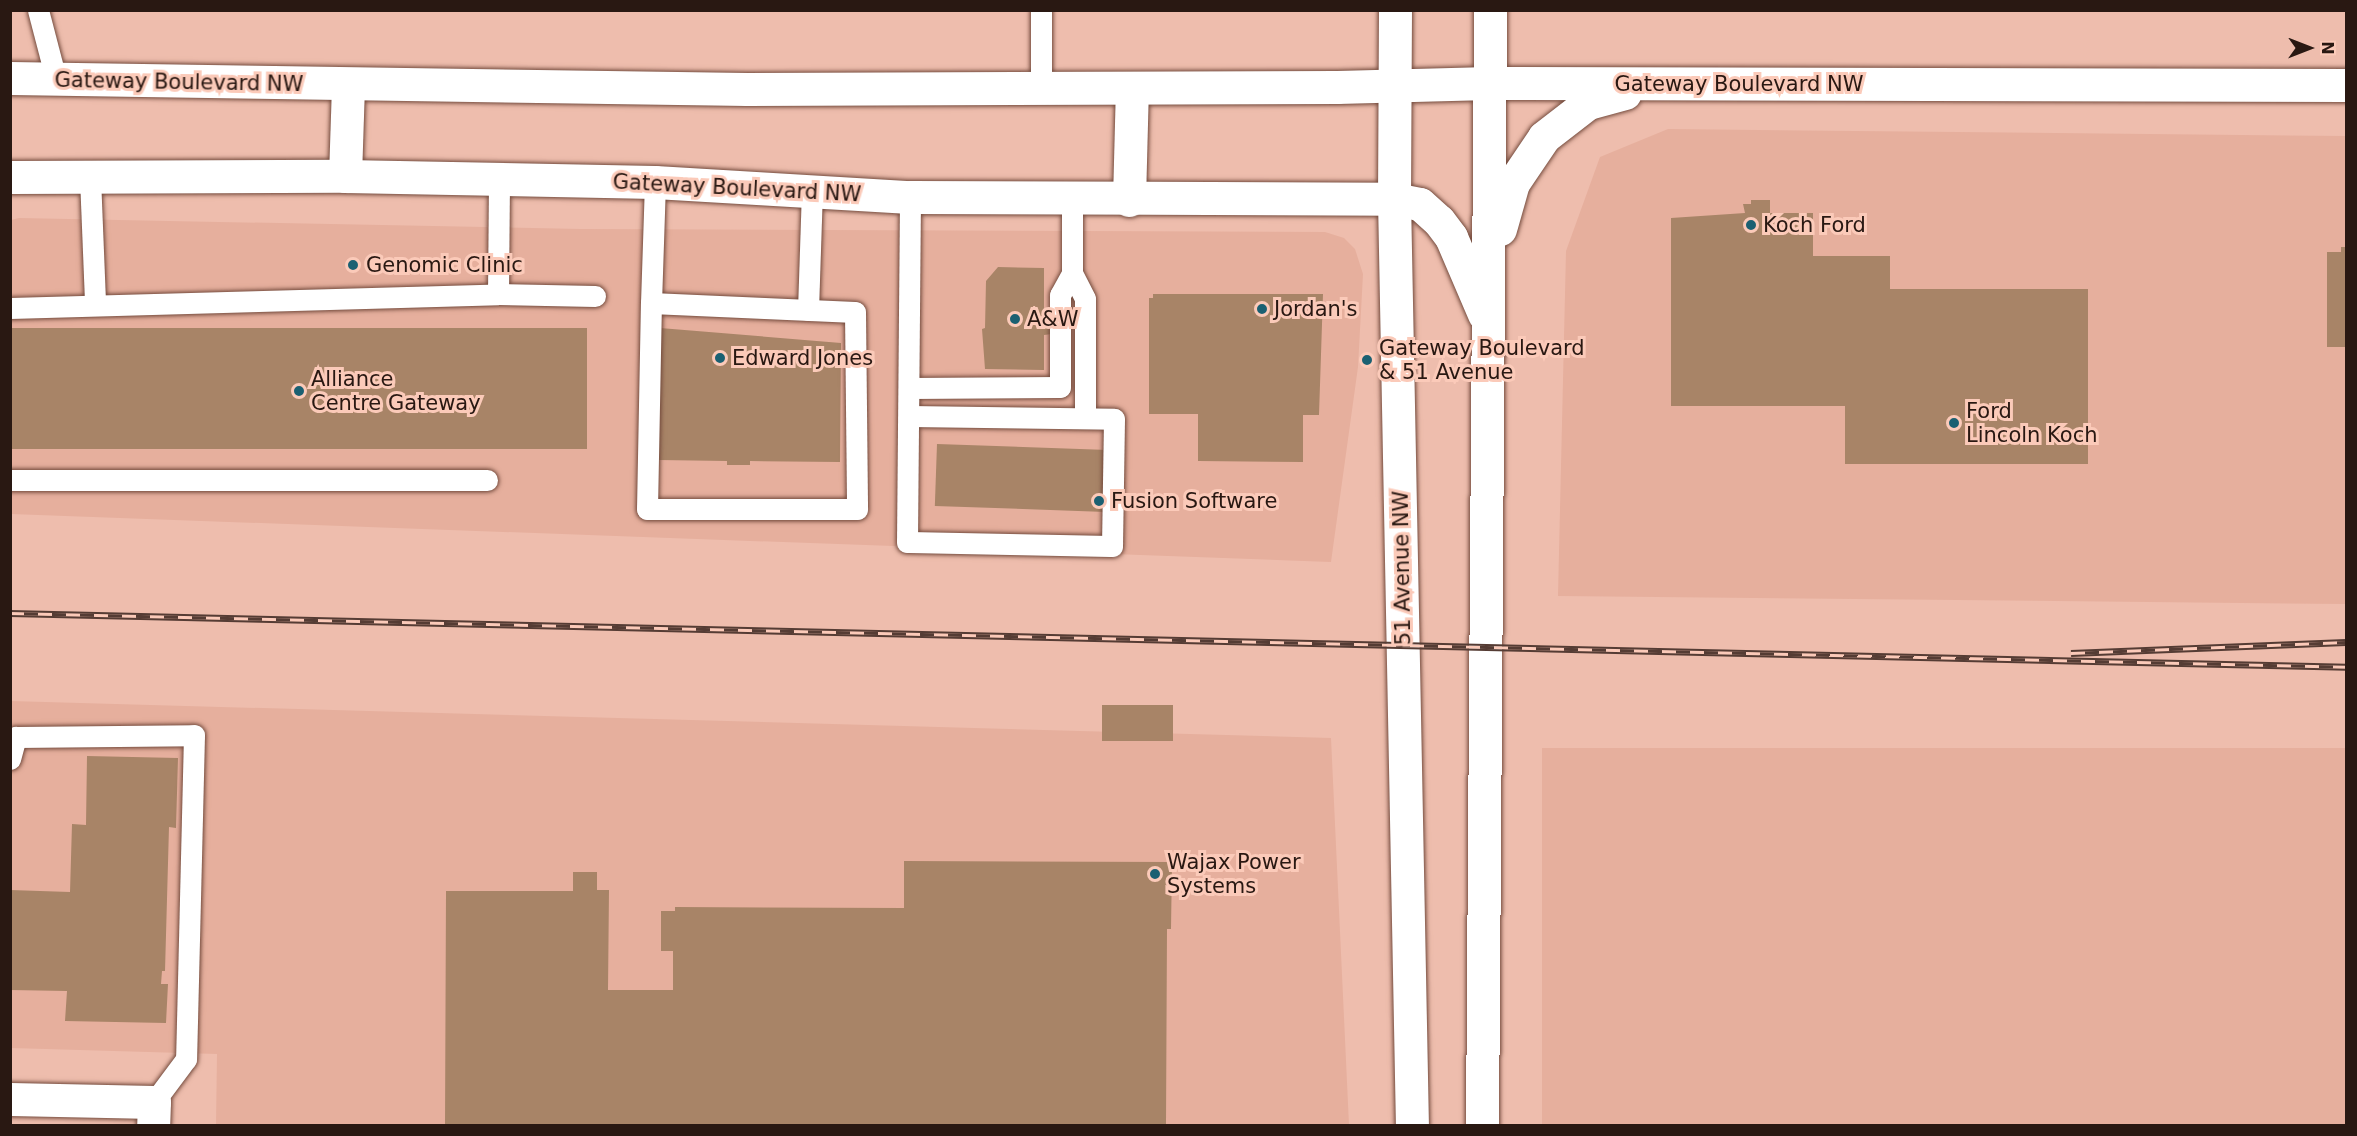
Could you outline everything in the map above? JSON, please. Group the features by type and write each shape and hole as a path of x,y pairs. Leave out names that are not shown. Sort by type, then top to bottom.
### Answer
{"main road":[{"name":"51 Avenue NW","path":"1395,10 1394,199 1412,1125"},
{"path":"1482,1125 1484,518 1489,327 1490,10"},
{"name":"Gateway Boulevard NW","path":"10,78 348,86 1041,89 1489,83 1650,86 2346,85"},
{"path":"345,176 348,86"},
{"path":"1489,327 1501,214 1529,154 1544,136 1588,103 1650,86"},
{"path":"1129,200 1132,89"},
{"name":"Gateway Boulevard NW","path":"10,177 345,176 656,182 910,197 1129,200 1394,199 1420,204 1439,221 1451,237 1489,327"},
{"path":"10,1099 154,1114"}],"lane":[{"path":"38,10 56,79"},
{"path":"1041,10 1041,89"},
{"path":"90,177 95,302"},
{"path":"498,294 499,180"},
{"path":"651,303 855,312 857,509 646,509 651,303 656,182"},
{"path":"808,310 812,192"},
{"path":"909,416 1114,419 1112,546 907,542 910,197"},
{"path":"1072,199 1072,273 1084,299 1084,418"},
{"path":"909,388 1060,387 1060,295 1072,273"},
{"path":"10,308 95,302 498,294 595,296"},
{"path":"10,480 487,480"},
{"path":"10,759 16,737 194,735 186,1059 154,1114"}],"shaded area":[{"name":"Ford Lincoln Koch","path":"1668,129 2346,136 2346,604 1558,596 1566,251 1600,157"},
{"path":"19,218 581,229 1325,232 1344,238 1355,249 1363,274 1358,367 1331,562 11,514 11,220"},
{"path":"10,701 1331,738 1349,1125 216,1125 217,1054 11,1048"},
{"path":"1542,748 2346,748 2346,1125 1542,1125"}],"building":[{"path":"1751,200 1770,200 1770,213 1813,213 1813,256 1890,256 1890,289 2088,289 2088,464 1845,464 1845,406 1671,406 1671,218 1745,213 1743,204 1751,204"},
{"path":"2341,247 2346,247 2346,347 2327,347 2327,252 2341,252"},
{"name":"A&W","path":"998,267 1044,268 1044,319 1052,318 1052,334 1044,335 1044,370 985,369 982,329 985,328 986,281"},
{"path":"1153,294 1323,294 1319,415 1303,415 1303,462 1198,461 1198,414 1149,414 1149,298 1153,298"},
{"name":"Alliance Centre Gateway","path":"12,328 587,328 587,449 12,449"},
{"path":"660,328 841,343 840,462 750,461 750,465 727,465 727,461 659,460"},
{"path":"937,444 1108,450 1106,512 935,506"},
{"path":"1102,705 1173,705 1173,741 1102,741"},
{"path":"87,756 178,758 176,828 169,827 165,971 162,971 161,984 168,984 166,1023 65,1021 67,991 10,990 10,890 70,892 72,824 86,825"},
{"path":"904,861 1172,862 1171,929 1167,929 1166,1126 445,1126 446,891 573,891 573,872 597,872 597,890 609,890 608,990 673,990 673,951 661,951 661,911 675,911 675,907 904,908"}],"railway":[{"path":"10,613 2346,667"},
{"path":"2071,653 2346,642"}],"place":[{"name":"Koch Ford","path":"1751,225"},
{"name":"Genomic Clinic","path":"353,265"},
{"name":"Jordan's","path":"1262,309"},
{"name":"A&W","path":"1015,319"},
{"name":"Edward Jones","path":"720,358"},
{"name":"Gateway Boulevard & 51 Avenue","path":"1367,360"},
{"name":"Alliance Centre Gateway","path":"299,391"},
{"name":"Ford Lincoln Koch","path":"1954,423"},
{"name":"Fusion Software","path":"1099,501"},
{"name":"Wajax Power Systems","path":"1155,874"}]}
